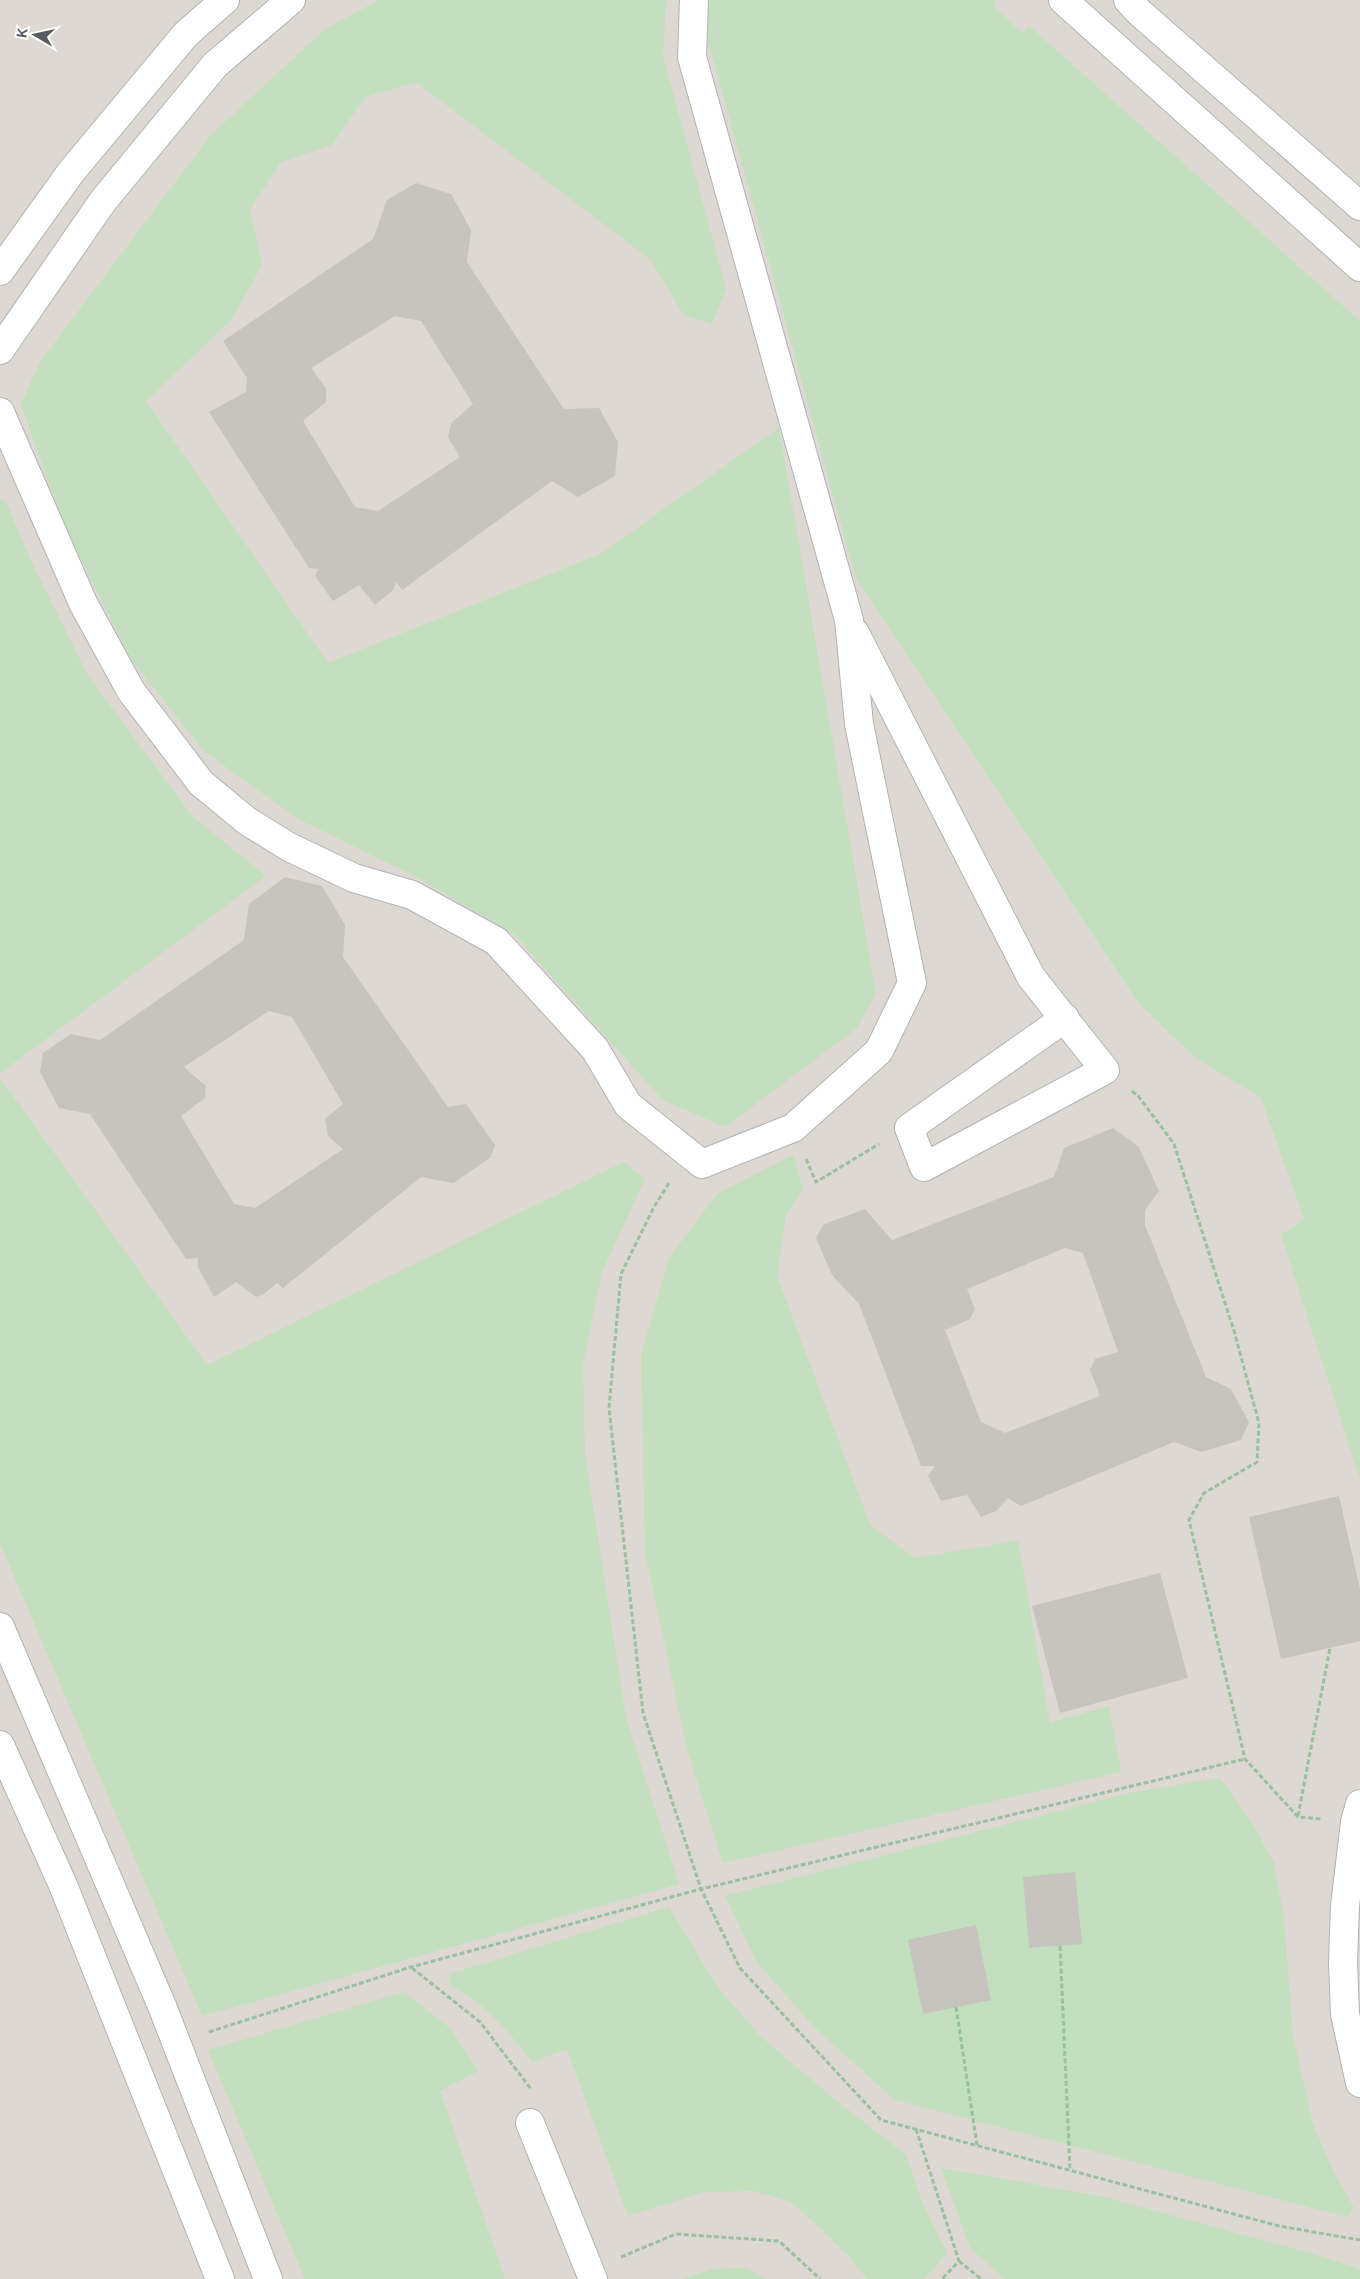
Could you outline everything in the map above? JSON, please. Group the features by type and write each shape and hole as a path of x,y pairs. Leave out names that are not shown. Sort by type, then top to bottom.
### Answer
{"street":[{"path":"0,272 71,172 186,34 225,0"},
{"path":"0,350 103,201 215,65 291,0"},
{"path":"0,412 83,603 131,691 201,783 246,821 289,847 354,878 412,895 496,941 595,1049 628,1105 702,1164 794,1128 879,1051 912,983 859,724 849,620 692,57 694,0"},
{"path":"1062,0 1360,266"},
{"path":"1128,0 1138,12 1360,206"},
{"path":"849,620 1031,977 1065,1018 1105,1070 924,1167 909,1128 1065,1018"},
{"path":"0,1627 162,2006 268,2279"},
{"path":"0,1745 63,1885 220,2279"},
{"path":"1357,1813 1345,1906 1343,1962 1345,2014 1360,2083"},
{"path":"530,2123 593,2279"}],"path":[{"path":"1105,1070 1139,1097 1174,1144 1234,1331 1260,1423 1257,1462 1204,1493 1188,1520 1245,1759 1298,1816 1357,1813"},
{"path":"794,1128 816,1182 878,1145"},
{"path":"702,1164 672,1178 654,1207 621,1274 609,1408 643,1713 701,1889 740,1968 881,2120 1279,2226 1360,2240"},
{"path":"1298,1816 1330,1648"},
{"path":"176,2043 412,1968 701,1889 1245,1759"},
{"path":"1060,1946 1070,2170"},
{"path":"412,1968 480,2022 533,2090"},
{"path":"956,2007 978,2145"},
{"path":"916,2129 958,2261 981,2279"},
{"path":"615,2259 676,2234 716,2235 779,2241 820,2279"},
{"path":"942,2279 958,2261"}],"shaded area":[{"path":"0,0 1360,0 1360,2279 0,2279"}],"green space":[{"path":"379,0 666,0 663,56 726,289 712,324 684,315 651,260 416,82 365,97 332,145 281,162 250,209 262,265 231,320 146,401 328,663 600,554 779,428 876,994 856,1029 725,1127 663,1100 515,935 415,876 300,820 204,751 131,659 63,523 21,404 40,362 211,135 324,30"},
{"path":"709,0 996,0 993,5 1022,33 1029,26 1360,321 1360,1479 1281,1235 1304,1219 1261,1098 1195,1057 1139,1004 856,578 706,33"},
{"path":"0,498 7,504 30,559 88,676 192,816 266,876 0,1073"},
{"path":"0,1078 207,1365 624,1162 645,1179 602,1272 583,1365 585,1454 626,1718 679,1884 202,2016 0,1543"},
{"path":"793,1155 803,1190 786,1214 777,1276 870,1525 915,1558 1018,1541 1050,1723 1109,1706 1121,1772 723,1863 687,1749 645,1552 641,1355 669,1258 717,1194"},
{"path":"1220,1778 1252,1823 1274,1863 1284,1919 1293,2036 1313,2124 1332,2169 1354,2208 1347,2217 895,2100 813,2026 757,1962 725,1896 1129,1793"},
{"path":"669,1907 718,1988 761,2037 828,2094 906,2155 922,2202 947,2253 924,2279 867,2279 848,2255 792,2202 754,2191 704,2192 628,2216 567,2049 532,2062 496,2019 476,2001 451,1987 449,1974"},
{"path":"404,1992 451,2029 478,2071 440,2091 505,2279 305,2279 208,2050"},
{"path":"941,2168 1100,2196 1324,2257 1360,2269 1360,2279 1005,2279 970,2248"},
{"path":"747,2268 766,2279 683,2279 712,2269"}],"building":[{"path":"416,183 451,194 471,230 467,262 564,409 599,408 618,442 615,476 578,497 552,481 402,590 396,582 393,590 375,605 359,585 333,601 315,576 318,569 309,568 209,412 246,392 247,378 223,341 373,239 387,200","holes":["395,316 421,321 473,404 451,423 448,437 460,457 378,511 355,507 303,421 326,402 326,388 311,368"]},
{"path":"285,877 322,886 345,925 343,957 448,1107 466,1104 495,1145 490,1158 453,1183 421,1177 283,1288 277,1283 264,1294 256,1297 236,1282 214,1297 198,1267 198,1258 186,1259 90,1114 59,1108 40,1072 43,1053 71,1034 100,1040 244,940 249,904","holes":["269,1011 292,1017 343,1104 325,1119 328,1136 343,1149 255,1208 234,1204 181,1116 205,1098 206,1086 184,1067"]},
{"path":"1113,1128 1139,1147 1159,1191 1145,1210 1145,1225 1206,1377 1231,1389 1249,1422 1241,1440 1201,1452 1174,1442 1021,1506 1008,1498 996,1511 981,1517 967,1495 941,1501 928,1476 935,1466 921,1466 859,1304 832,1275 816,1238 824,1224 865,1209 892,1240 1054,1177 1064,1148","holes":["1065,1248 1083,1253 1118,1352 1095,1359 1090,1370 1100,1396 1005,1433 981,1422 945,1330 970,1319 975,1309 967,1289"]},
{"path":"1339,1496 1360,1589 1360,1641 1281,1659 1249,1517"},
{"path":"1160,1573 1188,1678 1060,1713 1032,1606"},
{"path":"1075,1872 1082,1944 1029,1948 1023,1877"},
{"path":"976,1925 991,2000 923,2014 908,1940"}]}
